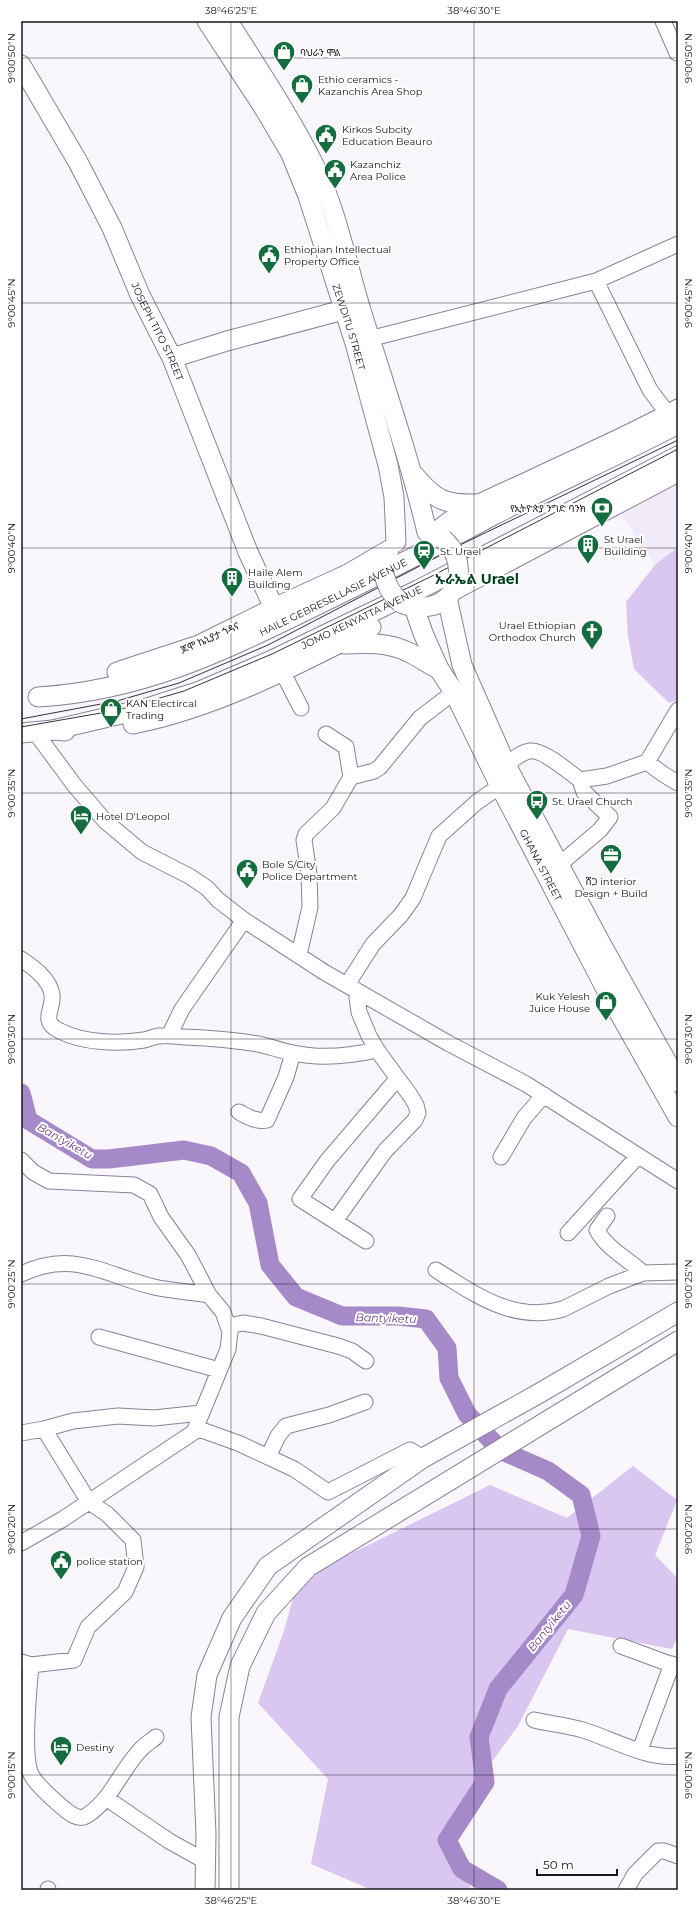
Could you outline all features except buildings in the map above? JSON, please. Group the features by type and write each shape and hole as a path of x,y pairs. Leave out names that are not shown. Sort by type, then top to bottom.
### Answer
{"main road":[{"name":"ZEWDITU STREET","path":"207,21 260,101 291,154 352,308 362,341 435,535"},
{"name":"ZEWDITU STREET","path":"228,21 277,99 317,170 340,236 352,308"},
{"name":"JOSEPH TITO STREET","path":"21,65 78,162 108,221 140,295 172,358 248,552 274,608"},
{"path":"172,358 227,340 352,308"},
{"name":"ZEWDITU STREET","path":"362,341 393,486 392,546"},
{"path":"435,535 445,524 480,504 675,416"},
{"name":"HAILE GEBRESELLASIE AVENUE","path":"29,697 73,695 99,690 188,665 232,646 397,567 675,416"},
{"name":"JOMO KENYATTA AVENUE","path":"36,732 147,708 200,691 270,661 418,590 678,456"},
{"path":"412,472 425,487 443,501 455,505 480,504"},
{"path":"453,590 460,569 457,557 452,547 435,535 410,534 392,546 384,560 384,570 392,595 408,605 431,606 453,590 678,472"},
{"name":"ጆሞ ኬኒያታ ጎዳና","path":"29,697 132,668 199,646 274,608 348,574 392,546"},
{"name":"GHANA STREET","path":"453,590 462,665 506,765 560,864 600,942 678,1082"},
{"path":"36,732 84,732 147,721 199,705 282,671 391,617 408,605"},
{"name":"GHANA STREET","path":"408,605 423,633 439,669 454,692 500,786 608,993 678,1117"},
{"path":"336,645 369,643 390,646 407,652 439,669"},
{"path":"205,1890 201,1717 207,1675 232,1618 268,1566 424,1458 528,1400 678,1312"},
{"path":"644,1362 658,1325"},
{"path":"229,1890 229,1717 240,1666 266,1613 308,1567 678,1341"},
{"path":"528,1400 582,1400"}],"street":[{"path":"663,21 677,53"},
{"path":"362,341 596,281 678,244"},
{"path":"596,281 650,390 675,416"},
{"path":"282,671 301,708"},
{"path":"351,776 380,767 420,718 454,692"},
{"path":"580,780 607,776 647,762 678,710"},
{"path":"36,732 75,786 105,821 120,835 152,858 189,876 201,884 244,920 351,987 448,1043 526,1084 678,1181"},
{"path":"299,955 310,906 309,874 304,840 306,834 333,808 351,776 346,746 326,734"},
{"path":"506,765 525,752 533,751 553,760 580,780 584,792 610,817 600,830 560,864"},
{"path":"647,762 678,783"},
{"path":"335,1221 385,1151 415,1120 418,1113 416,1105 377,1050 369,1036 351,987 373,944 401,915 413,898 439,836 476,802 500,786"},
{"path":"169,1036 182,1010 244,920"},
{"path":"21,959 31,966 48,983 52,996 48,1018 51,1025 60,1031 89,1040 144,1040 157,1036 169,1036 257,1044 293,1053 315,1056 358,1054 377,1050"},
{"path":"239,1112 252,1119 261,1121 266,1120 286,1077 293,1053"},
{"path":"366,1241 300,1199 327,1161 397,1079"},
{"path":"501,1157 524,1118 544,1096"},
{"path":"568,1233 638,1156"},
{"path":"21,1160 33,1172 41,1178 49,1181 134,1185 150,1194 161,1217 188,1255 209,1295 223,1312 229,1326 228,1349 196,1428 190,1435 57,1523 21,1543"},
{"path":"607,1216 597,1230 599,1235 608,1245 643,1273"},
{"path":"21,1274 36,1268 59,1263 72,1263 99,1268 154,1287 209,1295"},
{"path":"436,1270 480,1297 500,1306 519,1311 532,1312 556,1311 563,1309 609,1286 643,1273 678,1272"},
{"path":"229,1326 243,1323 261,1326 338,1346 352,1351 366,1361"},
{"path":"99,1336 219,1370"},
{"path":"268,1457 278,1436 286,1426 329,1416 365,1402"},
{"path":"21,1433 73,1422 118,1416 154,1418 201,1413"},
{"path":"196,1428 220,1436 294,1469 328,1492 410,1450 424,1458"},
{"path":"44,1429 89,1502 107,1514 133,1540 136,1567 125,1592 88,1626 74,1660 26,1664 28,1760 31,1775 63,1808 78,1817 85,1816 106,1798 141,1749 156,1737"},
{"path":"621,1646 675,1665 640,1750"},
{"path":"534,1720 570,1726 654,1755 670,1757 678,1756"},
{"path":"106,1798 169,1841 205,1861"},
{"path":"626,1890 635,1874 658,1851 664,1851 678,1856"}],"shaded area":[{"path":"678,476 678,547 655,565 617,508"},
{"path":"678,547 678,700 669,703 634,669 628,636 626,602 655,565"},
{"path":"633,1466 677,1500 655,1555 678,1579 678,1636 672,1649 568,1629 518,1726 439,1834 462,1876 473,1890 372,1890 311,1864 328,1779 258,1703 283,1634 296,1588 338,1560 490,1485 567,1518"}],"waterway":[{"name":"Bantyiketu","path":"21,1093 28,1120 92,1159 109,1159 184,1150 211,1156 241,1173 258,1203 270,1265 296,1297 342,1316 398,1316 426,1319 447,1348 449,1378 467,1414 500,1450 548,1471 581,1495 591,1536 574,1595 498,1689 479,1737 485,1782 447,1840 462,1869 498,1890"}],"tram line":[{"path":"21,719 117,701 179,683 268,645 460,545 678,440"},
{"path":"21,727 118,710 184,691 272,654 430,577 678,449"}],"place":[{"name":"ባህራን ሞል","path":"284,72"},
{"name":"Ethio ceramics - Kazanchis Area Shop","path":"302,104"},
{"name":"Kirkos Subcity Education Beauro","path":"326,154"},
{"name":"Kazanchiz Area Police","path":"335,190"},
{"name":"Ethiopian Intellectual Property Office","path":"269,274"},
{"name":"የኢትዮጵያ ንግድ ባንክ","path":"602,528"},
{"name":"St Urael Building","path":"588,564"},
{"name":"St. Urael","path":"424,570"},
{"name":"Haile Alem Building","path":"232,598"},
{"name":"Urael Ethiopian Orthodox Church","path":"592,650"},
{"name":"KAN Electircal Trading","path":"111,728"},
{"name":"St. Urael Church","path":"537,820"},
{"name":"Hotel D'Leopol","path":"81,836"},
{"name":"ሸጋ interior Design + Build","path":"611,874"},
{"name":"Bole S/City Police Department","path":"247,890"},
{"name":"Kuk Yelesh Juice House","path":"606,1022"},
{"name":"police station","path":"61,1580"},
{"name":"Destiny","path":"61,1766"}],"district":[{"name":"ኡራኤል Urael","path":"477,579"}]}
